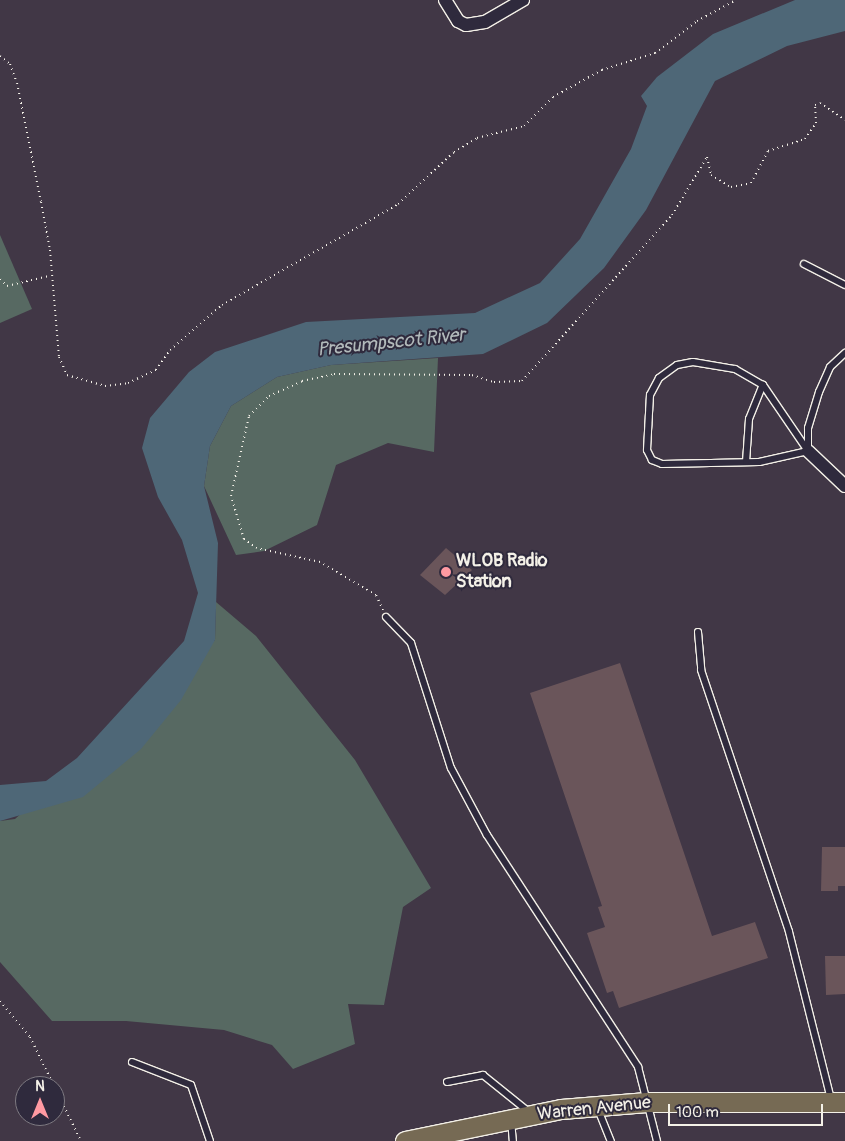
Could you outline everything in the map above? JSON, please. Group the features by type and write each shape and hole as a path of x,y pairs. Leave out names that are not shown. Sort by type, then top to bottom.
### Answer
{"main road":[{"name":"Warren Avenue","path":"405,1141 532,1114 596,1106 647,1102 838,1102"}],"street":[{"path":"445,0 458,21 476,25 523,0"},
{"path":"808,451 845,486"}],"lane":[{"path":"804,264 845,285"},
{"path":"808,451 808,428 819,392 830,367 845,353"},
{"path":"693,362 735,369 763,385 808,451 746,462 662,464 652,460 647,450 650,395 659,378 677,365 693,362"},
{"path":"746,462 749,419 763,385"},
{"path":"386,617 411,643 452,768 487,835 638,1067 658,1141"},
{"path":"698,632 701,670 789,932 838,1102"},
{"path":"132,1062 191,1085 210,1141"},
{"path":"447,1082 483,1075 532,1114"},
{"path":"596,1106 611,1141"},
{"path":"511,1119 513,1141"}],"path":[{"path":"0,56 10,64 18,83 50,250 50,276 58,357 67,375 105,386 128,383 156,370 170,350 222,305 398,204 454,152 477,138 524,126 553,98 602,70 655,53 697,21 736,0"},
{"path":"386,617 376,595 320,562 257,548 244,539 230,496 249,416 269,396 302,380 334,374 472,375 494,382 522,381 672,215 707,157 711,175 731,187 751,183 768,151 805,139 816,123 815,105 820,103 845,120"},
{"path":"0,279 7,286 50,276"},
{"path":"0,1002 30,1037 49,1076"},
{"path":"65,1109 81,1141"}],"green space":[{"path":"0,235 32,309 0,323"},
{"path":"438,358 434,452 388,443 336,465 317,525 264,551 236,555 204,486 210,446 231,406 277,377 331,365"},
{"path":"216,602 256,636 355,760 431,888 403,907 384,1005 348,1004 355,1044 293,1069 272,1045 224,1030 126,1021 52,1021 0,962 0,821 15,819 215,640"}],"water":[{"name":"Presumpscot River","path":"795,0 845,0 845,31 787,46 715,81 646,210 604,268 547,323 483,354 331,365 277,377 231,406 210,446 204,486 218,543 215,640 181,700 141,749 83,797 0,821 0,785 46,781 77,758 184,641 198,593 182,540 158,497 142,448 150,418 189,372 215,352 306,322 475,313 540,283 580,239 631,149 647,106 641,96 657,77 713,34"}],"building":[{"name":"WLOB Radio Station","path":"446,548 472,570 445,595 420,575"},
{"path":"620,663 712,936 755,922 768,958 619,1008 613,991 607,993 587,933 605,927 598,907 602,906 530,693"},
{"path":"822,847 845,847 845,886 838,886 838,891 821,891"},
{"path":"825,956 845,956 845,994 826,995"}],"place":[{"name":"WLOB Radio Station","path":"446,572"}]}
